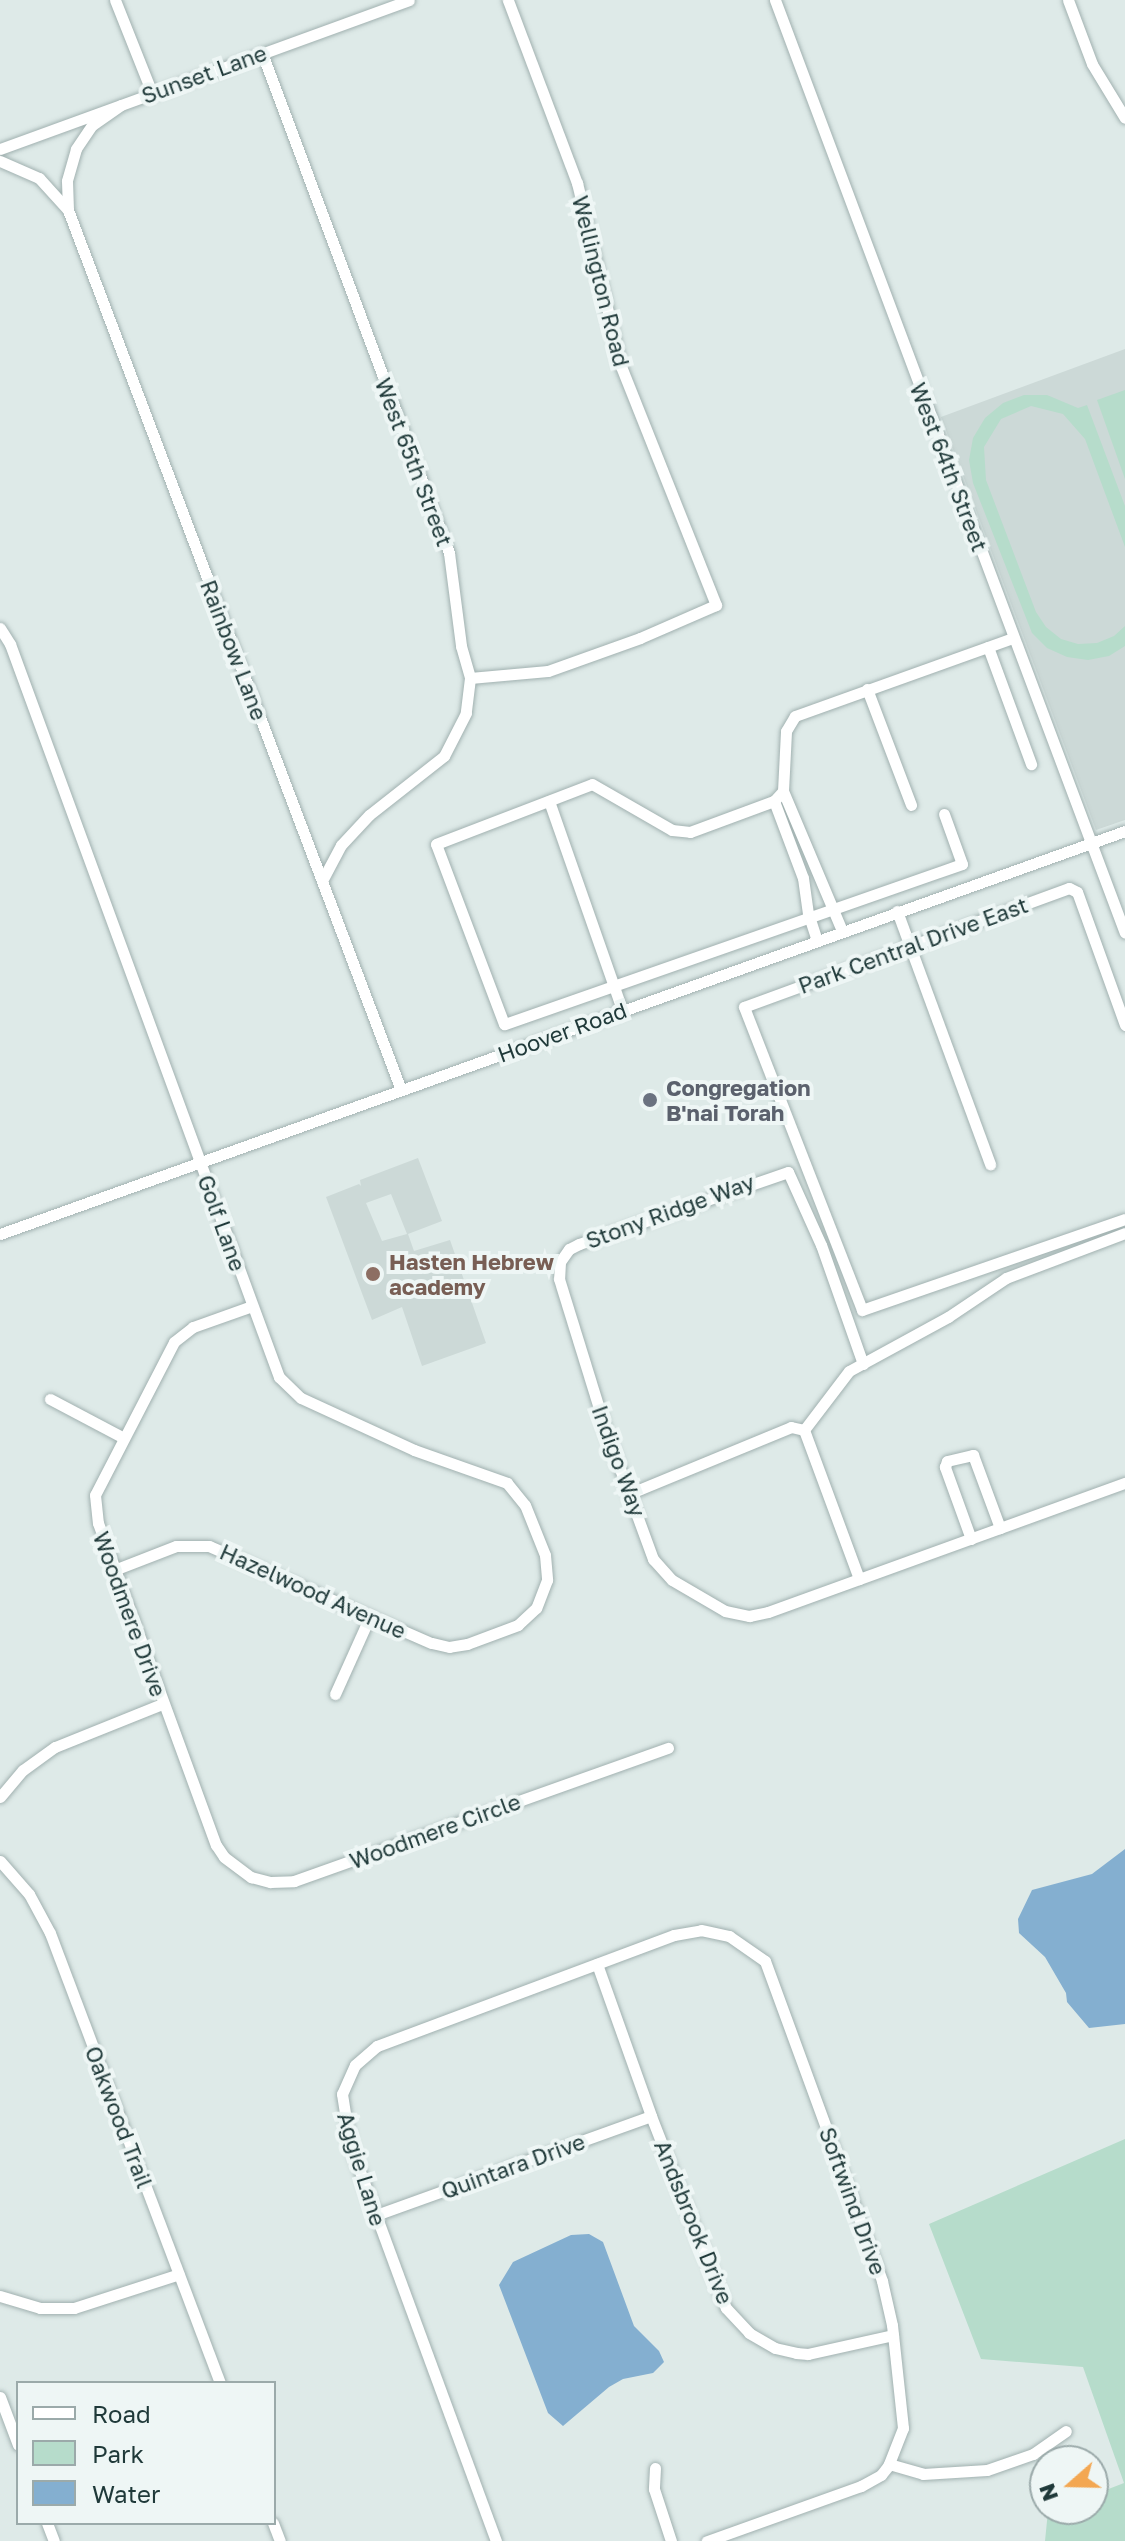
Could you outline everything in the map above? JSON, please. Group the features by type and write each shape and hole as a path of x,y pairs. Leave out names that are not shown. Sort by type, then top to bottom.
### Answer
{"street":[{"path":"115,0 152,93"},
{"name":"Sunset Lane","path":"0,149 409,0"},
{"name":"Wellington Road","path":"470,678 548,671 640,638 716,605 621,366 577,183 508,0"},
{"name":"West 64th Street","path":"775,0 1125,933"},
{"path":"1068,0 1092,64 1125,118"},
{"name":"West 65th Street","path":"262,53 449,553 461,646 470,678 466,713 444,756 369,815 341,845 322,880"},
{"name":"Rainbow Lane","path":"121,105 92,125 76,149 67,181 68,210 401,1090"},
{"name":"Rainbow Lane","path":"0,161 39,178 68,210"},
{"name":"Golf Lane","path":"0,628 10,644 274,1368 293,1392 414,1450 499,1478 523,1501 545,1555 547,1580 543,1594 533,1612 518,1625 467,1644"},
{"path":"842,931 783,791 788,723 795,716 1013,638"},
{"path":"988,647 1031,764"},
{"path":"867,689 911,805"},
{"path":"622,1010 549,801 592,784 680,833 774,801 783,791"},
{"name":"Hoover Road","path":"549,801 436,844 504,1024 962,864 944,814"},
{"path":"774,801 803,878 809,919 817,940"},
{"name":"Hoover Road","path":"0,1234 1125,831"},
{"name":"Park Central Drive East","path":"1125,1025 1079,896 1073,889 744,1007 862,1310 1125,1219"},
{"path":"897,911 990,1164"},
{"name":"Stony Ridge Way","path":"560,1262 569,1249 579,1244 788,1172 821,1245 863,1364"},
{"path":"804,1430 840,1379 863,1364 948,1317 1006,1278 1125,1233"},
{"name":"Indigo Way","path":"560,1262 559,1279 605,1428 660,1569 720,1609 739,1615 764,1613 859,1579"},
{"name":"Woodmere Drive","path":"214,1841 96,1519 95,1495 122,1437 167,1352 179,1336 193,1327 252,1306"},
{"path":"50,1399 122,1437"},
{"path":"631,1493 791,1427 804,1430"},
{"path":"804,1430 859,1579 1125,1483"},
{"path":"971,1539 945,1467 947,1461 973,1455 1000,1528"},
{"name":"Hazelwood Avenue","path":"114,1570 176,1546 205,1545 431,1643 449,1647 467,1644"},
{"path":"335,1694 370,1616"},
{"path":"0,1797 23,1770 55,1747 162,1704"},
{"name":"Woodmere Circle","path":"214,1841 224,1857 247,1875 270,1882 294,1881 668,1748"},
{"name":"Oakwood Trail","path":"0,1861 29,1894 50,1933 219,2381"},
{"name":"Aggie Lane","path":"496,2541 350,2145 341,2103 355,2065 377,2046 674,1935 701,1930 729,1936 753,1950"},
{"name":"Softwind Drive","path":"753,1950 765,1961 882,2281 893,2335 903,2428 889,2464"},
{"name":"Andsbrook Drive","path":"597,1964 651,2116 726,2308 749,2333 775,2348 808,2354 893,2335"},
{"name":"Quintara Drive","path":"376,2215 651,2116"},
{"path":"1,2298 40,2308 74,2308 179,2274"},
{"path":"0,2397 16,2440"},
{"path":"707,2541 861,2486 881,2475 889,2464 923,2474 987,2470 1033,2454 1066,2431"},
{"path":"655,2468 654,2489 671,2541"}],"shaded area":[{"path":"1125,349 1125,820 1096,830 941,417"},
{"path":"418,1158 442,1221 408,1234 414,1251 450,1240 486,1343 422,1366 402,1307 372,1320 326,1197 359,1184 361,1186 360,1180","holes":["391,1194 407,1234 382,1241 366,1203"]}],"green space":[{"path":"1125,390 1125,479 1097,400"},
{"path":"1024,395 1047,395 1078,408 1087,405 1125,506 1125,547 1085,439 1063,414 1031,406 1001,419 984,447 986,480 1036,612 1046,627 1061,639 1078,644 1097,643 1114,636 1125,626 1125,646 1109,656 1088,660 1067,657 1047,648 1032,633 973,483 969,460 973,438 985,418 1003,403"},
{"path":"1125,2139 1125,2541 1045,2541 1047,2525 1109,2525 1109,2489 1124,2483 1083,2367 981,2359 929,2224"}],"water":[{"path":"1125,1849 1125,2024 1089,2028 1067,2002 1066,1993 1045,1957 1019,1933 1018,1919 1032,1890 1092,1874"},
{"path":"589,2234 603,2242 634,2326 659,2351 664,2362 653,2373 623,2379 609,2387 563,2426 548,2413 499,2285 513,2262 571,2235"}],"place":[{"name":"Congregation B'nai Torah","path":"650,1100"},
{"name":"Hasten Hebrew academy","path":"373,1274"}]}
